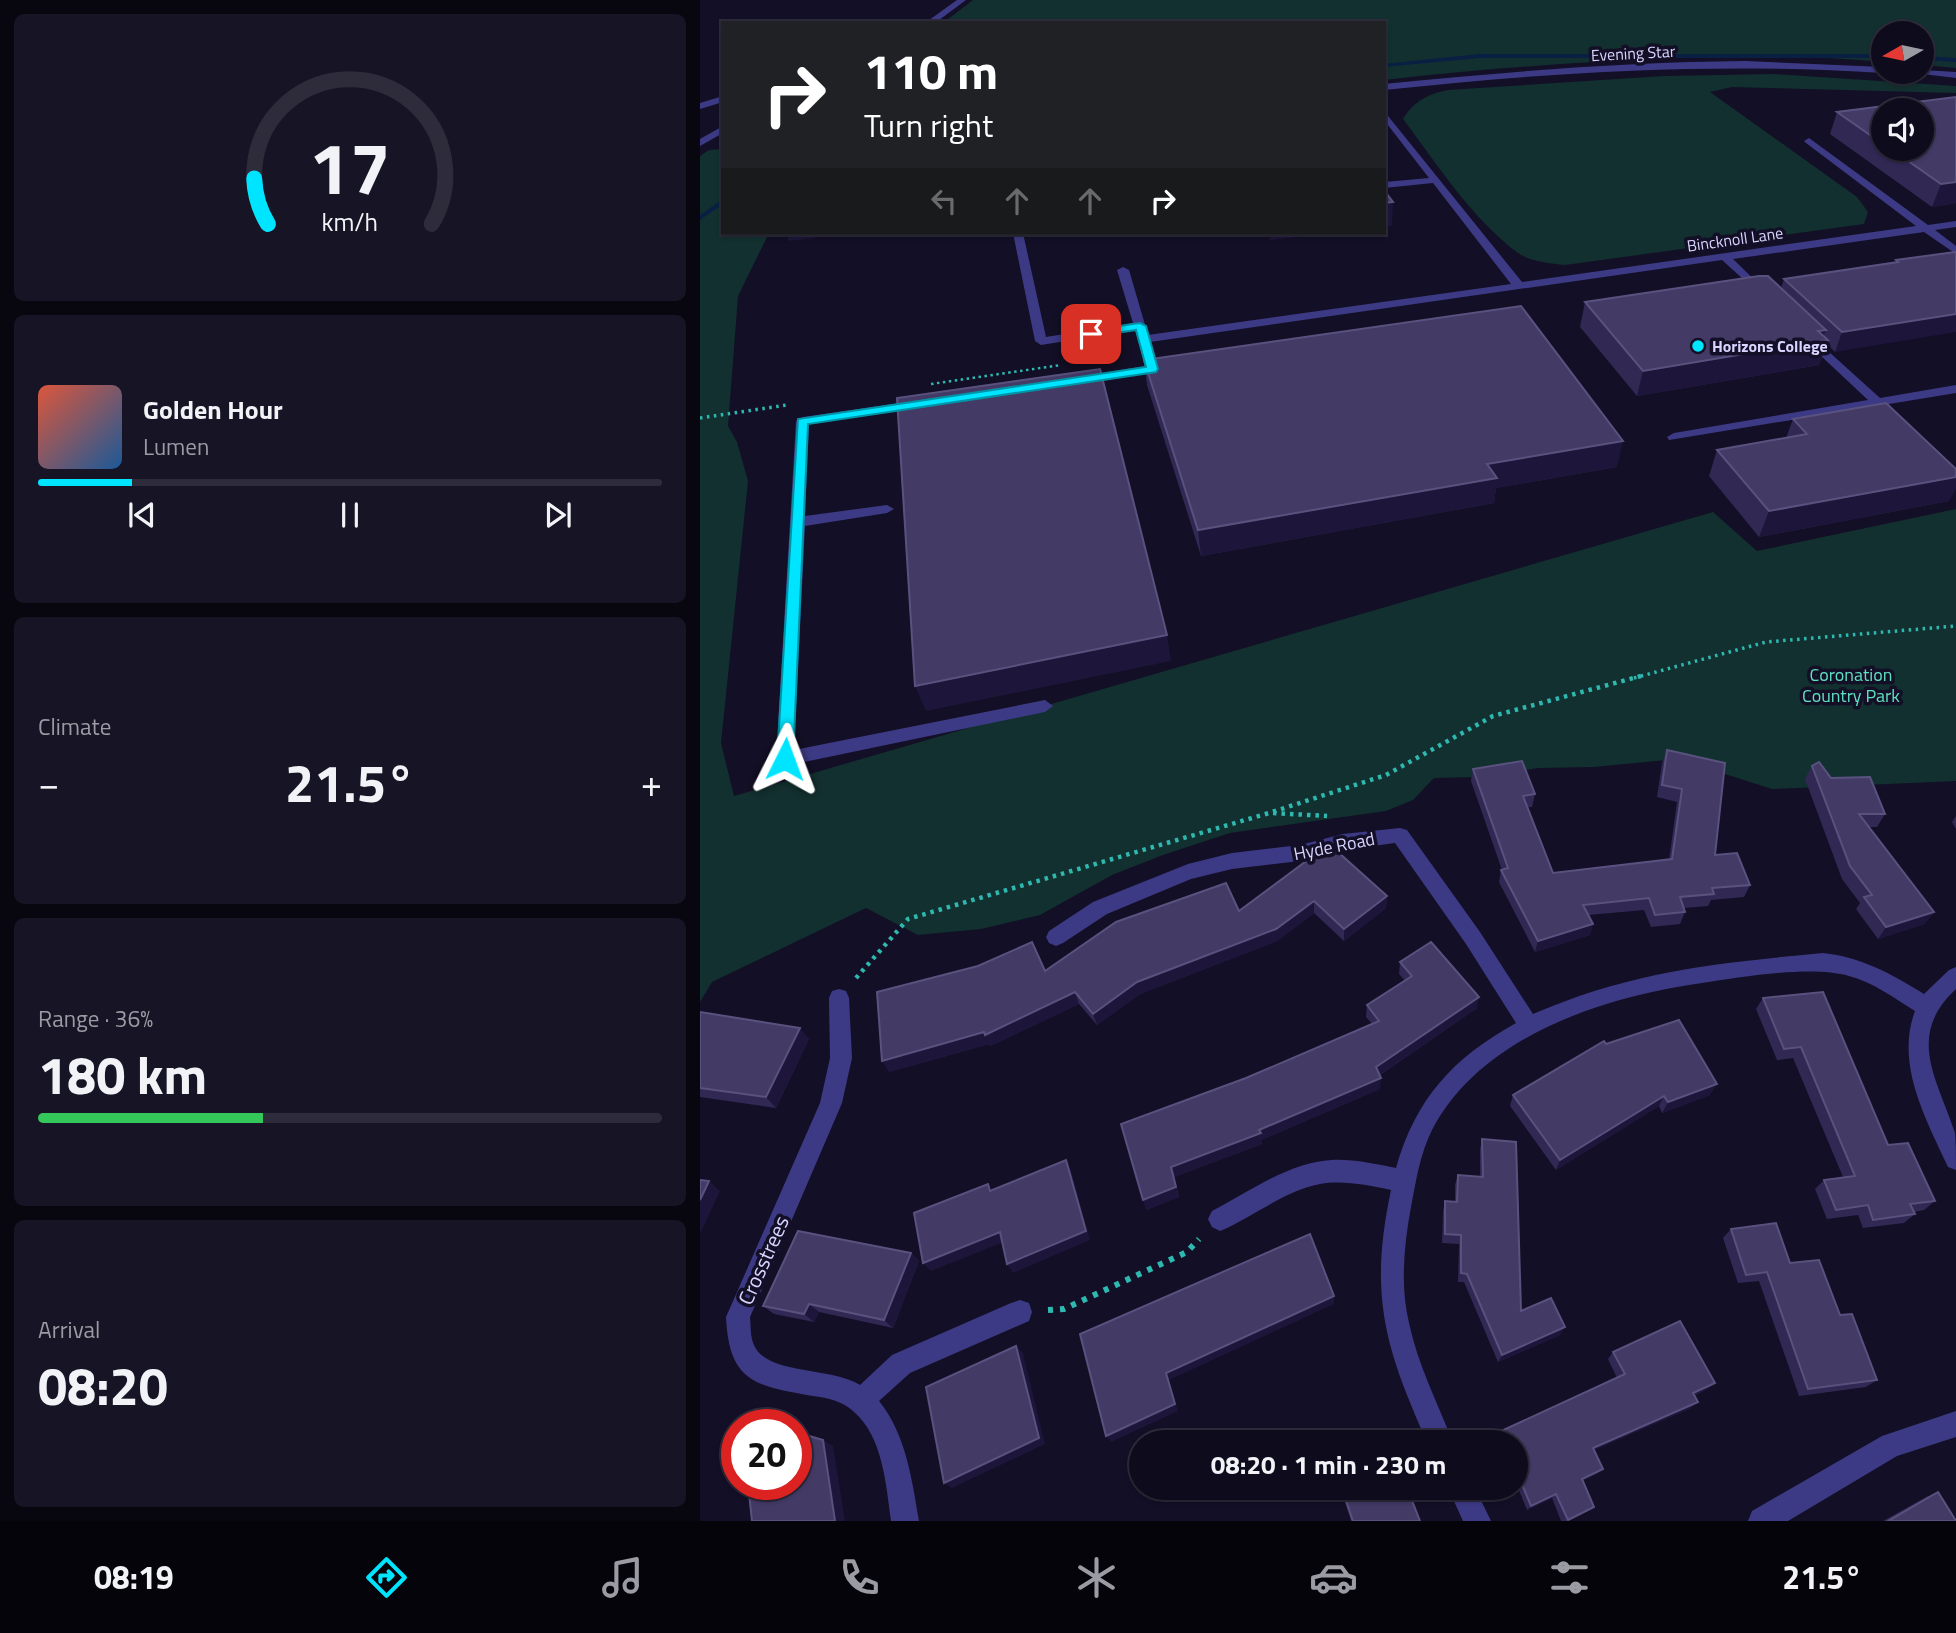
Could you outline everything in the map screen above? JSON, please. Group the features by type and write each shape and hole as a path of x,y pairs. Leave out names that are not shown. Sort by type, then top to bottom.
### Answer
{"street":[{"path":"932,21 962,0"},
{"name":"Evening Star","path":"1386,87 1515,74 1688,64 1773,64 1871,69"},
{"path":"1934,74 1956,75"},
{"path":"700,99 721,99"},
{"path":"700,106 721,99"},
{"path":"1386,117 1519,286"},
{"path":"703,126 721,128"},
{"path":"700,143 721,129"},
{"path":"1809,141 1956,251"},
{"path":"1386,185 1435,180"},
{"name":"Bincknoll Lane","path":"1018,235 1041,341 1143,333 1519,286 1956,224"},
{"path":"1724,256 1771,301"},
{"path":"1058,383 1152,369 1123,270"},
{"path":"1800,329 1877,402"},
{"path":"1674,437 1956,388"},
{"path":"937,401 803,421 785,759 1045,706"},
{"path":"798,522 887,509"},
{"name":"Hyde Road","path":"1056,937 1100,908 1188,872 1232,861 1300,853 1343,842 1400,835 1459,918 1529,1026"},
{"path":"1435,1430 1405,1362 1394,1318 1389,1274 1391,1244 1404,1181 1426,1119 1443,1095 1473,1063 1529,1026 1605,996 1678,977 1824,962 1843,963 1926,1007"},
{"path":"1956,976 1926,1007 1920,1027 1919,1052 1929,1101 1956,1160"},
{"name":"Crosstrees","path":"839,998 841,1058 831,1103 738,1317 736,1338 746,1359 763,1373 837,1388 862,1400"},
{"path":"1220,1219 1308,1176 1338,1172 1369,1173 1404,1181"},
{"path":"905,1521 891,1453 881,1427 862,1400 901,1364 1020,1312"},
{"path":"1762,1521 1891,1445 1956,1424"},
{"path":"1467,1500 1477,1521"}],"path":[{"path":"839,998 908,919 1269,813 1386,775 1493,716 1766,642 1956,626"},
{"path":"1020,1312 1064,1309 1187,1252 1220,1219"}],"green space":[{"path":"973,0 1956,0 1956,68 1934,66 1934,21 1871,21 1871,61 1777,57 1671,58 1528,66 1386,80 1386,21 946,21"},
{"path":"1774,74 1871,80 1871,84 1956,86 1956,93 1732,87 1710,92 1857,197 1868,212 1864,224 1565,265 1529,258 1501,239 1470,208 1403,119 1422,99 1448,90 1664,76"},
{"name":"Coronation Country Park","path":"721,149 721,235 768,235 738,296 728,426 737,442 748,481 721,743 734,796 1713,512 1757,551 1956,509 1956,781 1772,789 1678,759 1593,767 1539,768 1480,777 1434,778 1413,800 1386,811 1230,833 1112,875 1040,915 981,929 918,935 866,908 712,982 700,1002 700,156 709,150"}],"building":[{"path":"1956,97 1956,182 1941,184 1908,161 1934,161 1934,100"},
{"path":"1871,108 1871,136 1837,112"},
{"path":"1386,193 1393,202 1386,203"},
{"path":"1956,252 1956,314 1842,332 1784,279 1898,262 1896,260"},
{"path":"1768,276 1826,330 1818,331 1828,340 1643,371 1585,302"},
{"path":"1521,306 1623,441 1487,464 1497,478 1198,530 1144,360"},
{"path":"1100,369 1167,635 915,686 897,398"},
{"path":"1886,403 1956,469 1956,477 1769,511 1717,450 1807,434 1793,419"},
{"path":"1667,750 1725,763 1715,855 1737,853 1750,885 1712,888 1714,894 1680,897 1685,912 1655,915 1649,898 1583,905 1593,924 1538,941 1501,870 1508,868 1473,769 1522,761 1535,794 1523,796 1553,873 1672,859 1682,789 1662,785"},
{"path":"1819,762 1831,778 1870,777 1885,814 1859,814 1934,912 1886,927 1864,897 1872,895 1850,866 1812,766"},
{"path":"1329,844 1387,896 1344,929 1314,901 1276,929 1137,982 1093,1014 1075,992 985,1035 984,1032 882,1061 877,992 978,966 1032,942 1045,971 1116,922 1226,883 1239,911"},
{"path":"1431,942 1479,997 1376,1067 1381,1078 1259,1130 1261,1133 1171,1167 1176,1187 1143,1200 1121,1124 1246,1078 1379,1021 1367,1005 1412,976 1400,962"},
{"path":"1823,992 1888,1145 1908,1143 1935,1201 1910,1204 1915,1214 1873,1220 1868,1205 1836,1210 1824,1180 1855,1176 1801,1047 1784,1049 1763,998"},
{"path":"700,1012 800,1028 766,1097 700,1088"},
{"path":"1679,1020 1717,1084 1668,1102 1664,1096 1560,1160 1513,1095 1604,1041 1606,1044"},
{"path":"1482,1139 1516,1142 1521,1311 1551,1298 1565,1327 1502,1355 1467,1274 1461,1273 1461,1235 1445,1234 1445,1201 1457,1202 1458,1175 1483,1177"},
{"path":"1066,1160 1086,1231 1007,1264 1000,1232 923,1263 914,1213 988,1184 990,1191"},
{"path":"700,1180 709,1181 700,1200"},
{"path":"1776,1223 1790,1263 1819,1260 1840,1315 1852,1314 1877,1380 1808,1389 1767,1272 1746,1275 1731,1229"},
{"path":"798,1231 911,1253 884,1320 809,1304 804,1314 763,1306"},
{"path":"1310,1234 1334,1296 1166,1373 1175,1404 1106,1436 1080,1334"},
{"path":"1680,1321 1715,1383 1693,1393 1698,1402 1593,1448 1603,1469 1582,1479 1594,1507 1568,1520 1556,1494 1531,1506 1528,1499 1528,1430 1503,1430 1625,1374 1613,1352"},
{"path":"1016,1346 1039,1438 944,1483 926,1387"},
{"path":"812,1437 823,1440 835,1521 752,1521 750,1500 812,1500"},
{"path":"1938,1492 1956,1521 1888,1521"},
{"path":"1346,1500 1412,1500 1420,1521 1353,1521"}],"waterway":[{"path":"1386,66 1479,56 1871,56"},
{"path":"1934,59 1956,60"},
{"path":"700,218 721,202"}],"place":[{"name":"Horizons College","path":"1698,346"}],"route":[{"path":"785,759 803,421 1152,369 1140,326 1091,334"}]}
